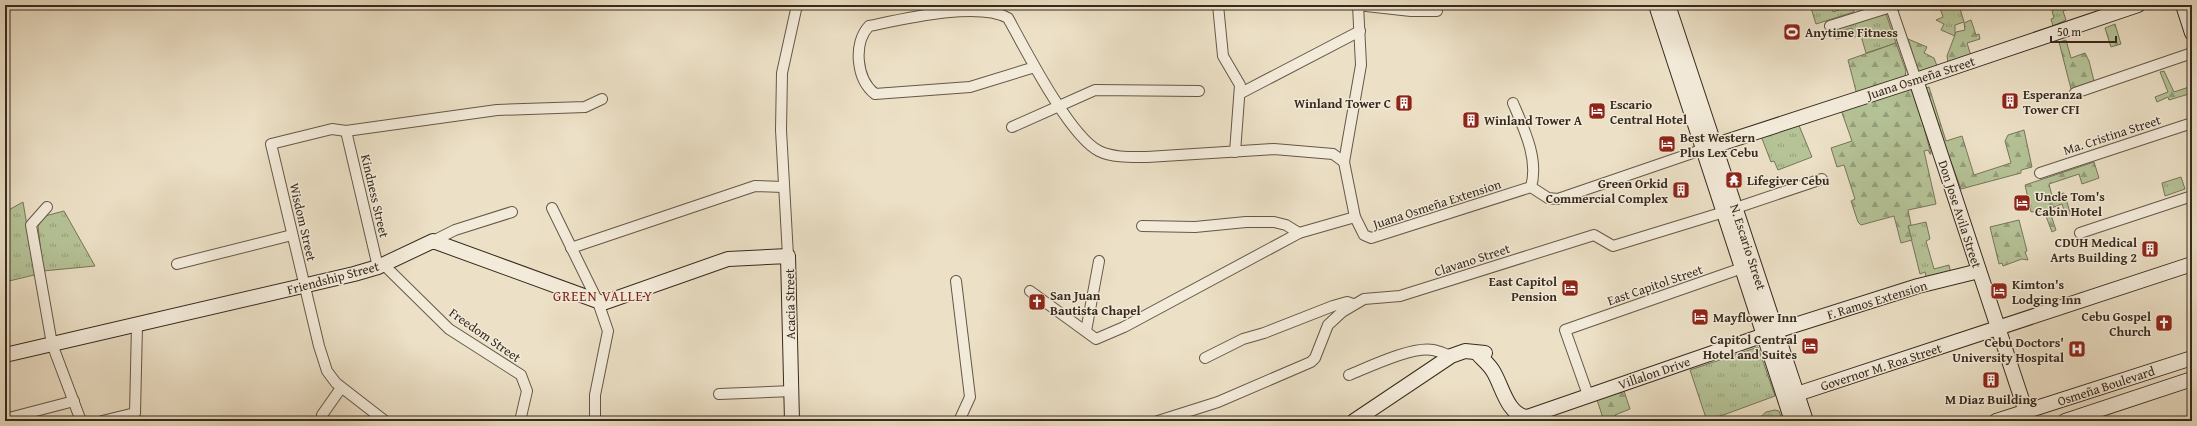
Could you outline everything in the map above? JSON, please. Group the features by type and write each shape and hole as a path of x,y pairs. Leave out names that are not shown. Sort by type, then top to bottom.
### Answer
{"street":[{"name":"Acacia Street","path":"792,421 788,256 784,187 785,165 781,130 782,73 797,5"},
{"path":"1218,5 1220,47 1223,56 1240,85 1241,93 1235,152"},
{"path":"1355,217 1344,162 1361,66 1358,5 1411,11 1438,11"},
{"name":"N. Escario Street","path":"1656,5 1709,147 1730,210 1770,334 1792,421"},
{"name":"N. Escario Street","path":"1668,5 1709,147"},
{"name":"Juana Osmeña Street","path":"1709,147 1916,80 2138,5"},
{"path":"2183,5 2192,33"},
{"path":"1830,26 1894,6"},
{"name":"Don Jose Avila Street","path":"1894,6 1916,80 2027,416"},
{"path":"1035,67 970,88 875,94 864,84 858,43 863,32 869,26 935,12 995,12 1008,18 1035,67 1060,107 1082,138 1091,146 1110,155 1147,157 1274,150 1322,152 1333,154 1344,162"},
{"path":"1241,93 1360,31"},
{"path":"2075,93 2192,53"},
{"path":"1012,127 1060,107 1095,90 1200,91"},
{"path":"346,131 497,110 585,107 602,100"},
{"path":"1512,103 1530,145 1533,181 1531,188 1548,198 1558,199 1709,147"},
{"name":"Ma. Cristina Street","path":"2040,173 2192,123"},
{"name":"Wisdom Street","path":"346,131 332,129 271,144 304,286 327,371 341,388 385,421"},
{"name":"Kindness Street","path":"346,131 381,266"},
{"name":"Clavano Street","path":"1158,421 1218,402 1311,362 1315,358 1328,325 1353,304 1364,299 1400,296 1594,235 1613,246 1730,210 1822,179"},
{"path":"571,248 755,186 784,187"},
{"name":"Juana Osmeña Extension","path":"1030,291 1072,323 1096,338 1107,336 1299,233 1355,217 1364,235 1371,238 1531,188"},
{"path":"2080,233 2192,196"},
{"path":"47,207 31,225 52,344 81,421"},
{"path":"552,208 598,302 608,331 595,395 595,421"},
{"path":"433,241 455,230 512,212"},
{"path":"1142,226 1194,227 1246,222 1274,222 1286,225 1299,233"},
{"path":"177,264 292,235"},
{"path":"433,241 598,302 611,302 728,259 788,256"},
{"name":"Friendship Street","path":"5,355 304,286 381,266 433,241"},
{"path":"1086,331 1099,261"},
{"name":"Governor M. Roa Street","path":"1798,394 2192,264"},
{"name":"Freedom Street","path":"381,266 449,329 521,375 527,391 520,421"},
{"name":"East Capitol Street","path":"1588,395 1565,330 1748,266"},
{"name":"F. Ramos Extension","path":"1770,334 1918,286 1979,271"},
{"path":"956,281 970,397 959,421"},
{"path":"1205,358 1218,349 1333,306 1347,302 1353,304"},
{"path":"102,421 135,413 138,356 137,325"},
{"name":"N. Escario Street","path":"1770,334 1798,394 1806,421"},
{"name":"Villalon Drive","path":"1354,421 1451,356 1465,351 1483,353 1492,358 1507,379 1518,401 1533,415 1770,334"},
{"path":"1349,375 1387,360 1422,349 1434,350 1451,356"},
{"name":"Osmeña Boulevard","path":"1996,421 2027,416 2192,358"},
{"name":"Osmeña Boulevard","path":"2065,421 2192,379"},
{"path":"322,415 341,388"},
{"path":"719,394 792,391"},
{"path":"5,419 74,401"}],"green space":[{"path":"1810,5 1831,5 1833,12 1844,8 1843,5 1852,5 1854,12 1816,24"},
{"path":"1939,5 1959,5 1964,22 1955,25 1955,36 1941,30 1944,24 1936,20 1943,17"},
{"path":"2053,5 2076,6 2063,11 2066,20 2053,26 2051,19 2054,18 2052,11 2054,10"},
{"path":"1885,11 1896,43 1866,53 1861,36 1854,37 1852,28 1844,30 1845,37 1836,39 1832,28"},
{"path":"1971,20 1976,35 1979,34 1980,39 1967,43 1971,56 1948,63 1947,56 1956,32 1965,30 1964,23"},
{"path":"2115,24 2121,44 2111,47 2105,28"},
{"path":"1908,39 1927,47 1924,53 1934,58 1937,66 1918,72"},
{"path":"2066,40 2071,58 2085,53 2089,61 2094,81 2071,89 2059,42"},
{"path":"1896,43 1906,71 1905,76 1901,79 1857,95 1848,60"},
{"path":"2164,71 2174,92 2192,86 2192,93 2169,100 2168,97 2157,102 2155,97 2168,92 2160,72"},
{"path":"1929,87 1946,141 1962,136 1974,175 2011,163 2005,141 2008,135 2024,130 2032,167 2021,170 2021,173 1961,189 1924,89"},
{"path":"1911,89 1915,93 1931,154 1928,150 1924,151 1936,204 1908,210 1911,225 1908,226 1912,240 1901,243 1894,216 1861,225 1858,222 1851,201 1855,199 1844,165 1837,167 1831,148 1852,141 1841,110"},
{"path":"1798,123 1812,157 1778,170 1774,161 1771,162 1761,136"},
{"path":"2094,162 2099,178 2082,184 2079,174 2049,184 2052,196 2064,193 2071,215 2066,216 2062,204 2049,209 2056,230 2052,232 2044,211 2031,212 2025,185"},
{"path":"2181,177 2185,189 2165,196 2162,183"},
{"path":"23,202 35,273 34,275 5,282 5,212"},
{"path":"64,211 95,266 43,271 38,226 45,216"},
{"path":"2019,220 2028,260 2022,259 2003,266 2002,263 1999,264 1990,227"},
{"path":"1926,222 1930,239 1926,241 1934,269 1949,265 1951,274 1927,281 1925,272 1920,274 1908,226"},
{"path":"1758,347 1775,396 1707,421 1690,370"},
{"path":"1624,391 1630,409 1615,415 1617,421 1604,421 1597,400"},
{"path":"1775,410 1779,411 1783,421 1756,421 1766,412"}],"place":[{"name":"Anytime Fitness","path":"1792,32"},
{"name":"Esperanza Tower CFI","path":"2010,101"},
{"name":"Winland Tower C","path":"1404,103"},
{"name":"Escario Central Hotel","path":"1597,111"},
{"name":"Winland Tower A","path":"1471,120"},
{"name":"Best Western Plus Lex Cebu","path":"1667,144"},
{"name":"Lifegiver Cebu","path":"1734,180"},
{"name":"Green Orkid Commercial Complex","path":"1681,190"},
{"name":"Uncle Tom's Cabin Hotel","path":"2022,203"},
{"name":"CDUH Medical Arts Building 2","path":"2150,249"},
{"name":"East Capitol Pension","path":"1570,288"},
{"name":"Kimton's Lodging Inn","path":"1999,291"},
{"name":"San Juan Bautista Chapel","path":"1037,302"},
{"name":"Mayflower Inn","path":"1700,317"},
{"name":"Cebu Gospel Church","path":"2164,323"},
{"name":"Capitol Central Hotel and Suites","path":"1810,346"},
{"name":"Cebu Doctors' University Hospital","path":"2077,349"},
{"name":"M Diaz Building","path":"1991,380"}],"district":[{"name":"GREEN VALLEY","path":"603,296"}]}
